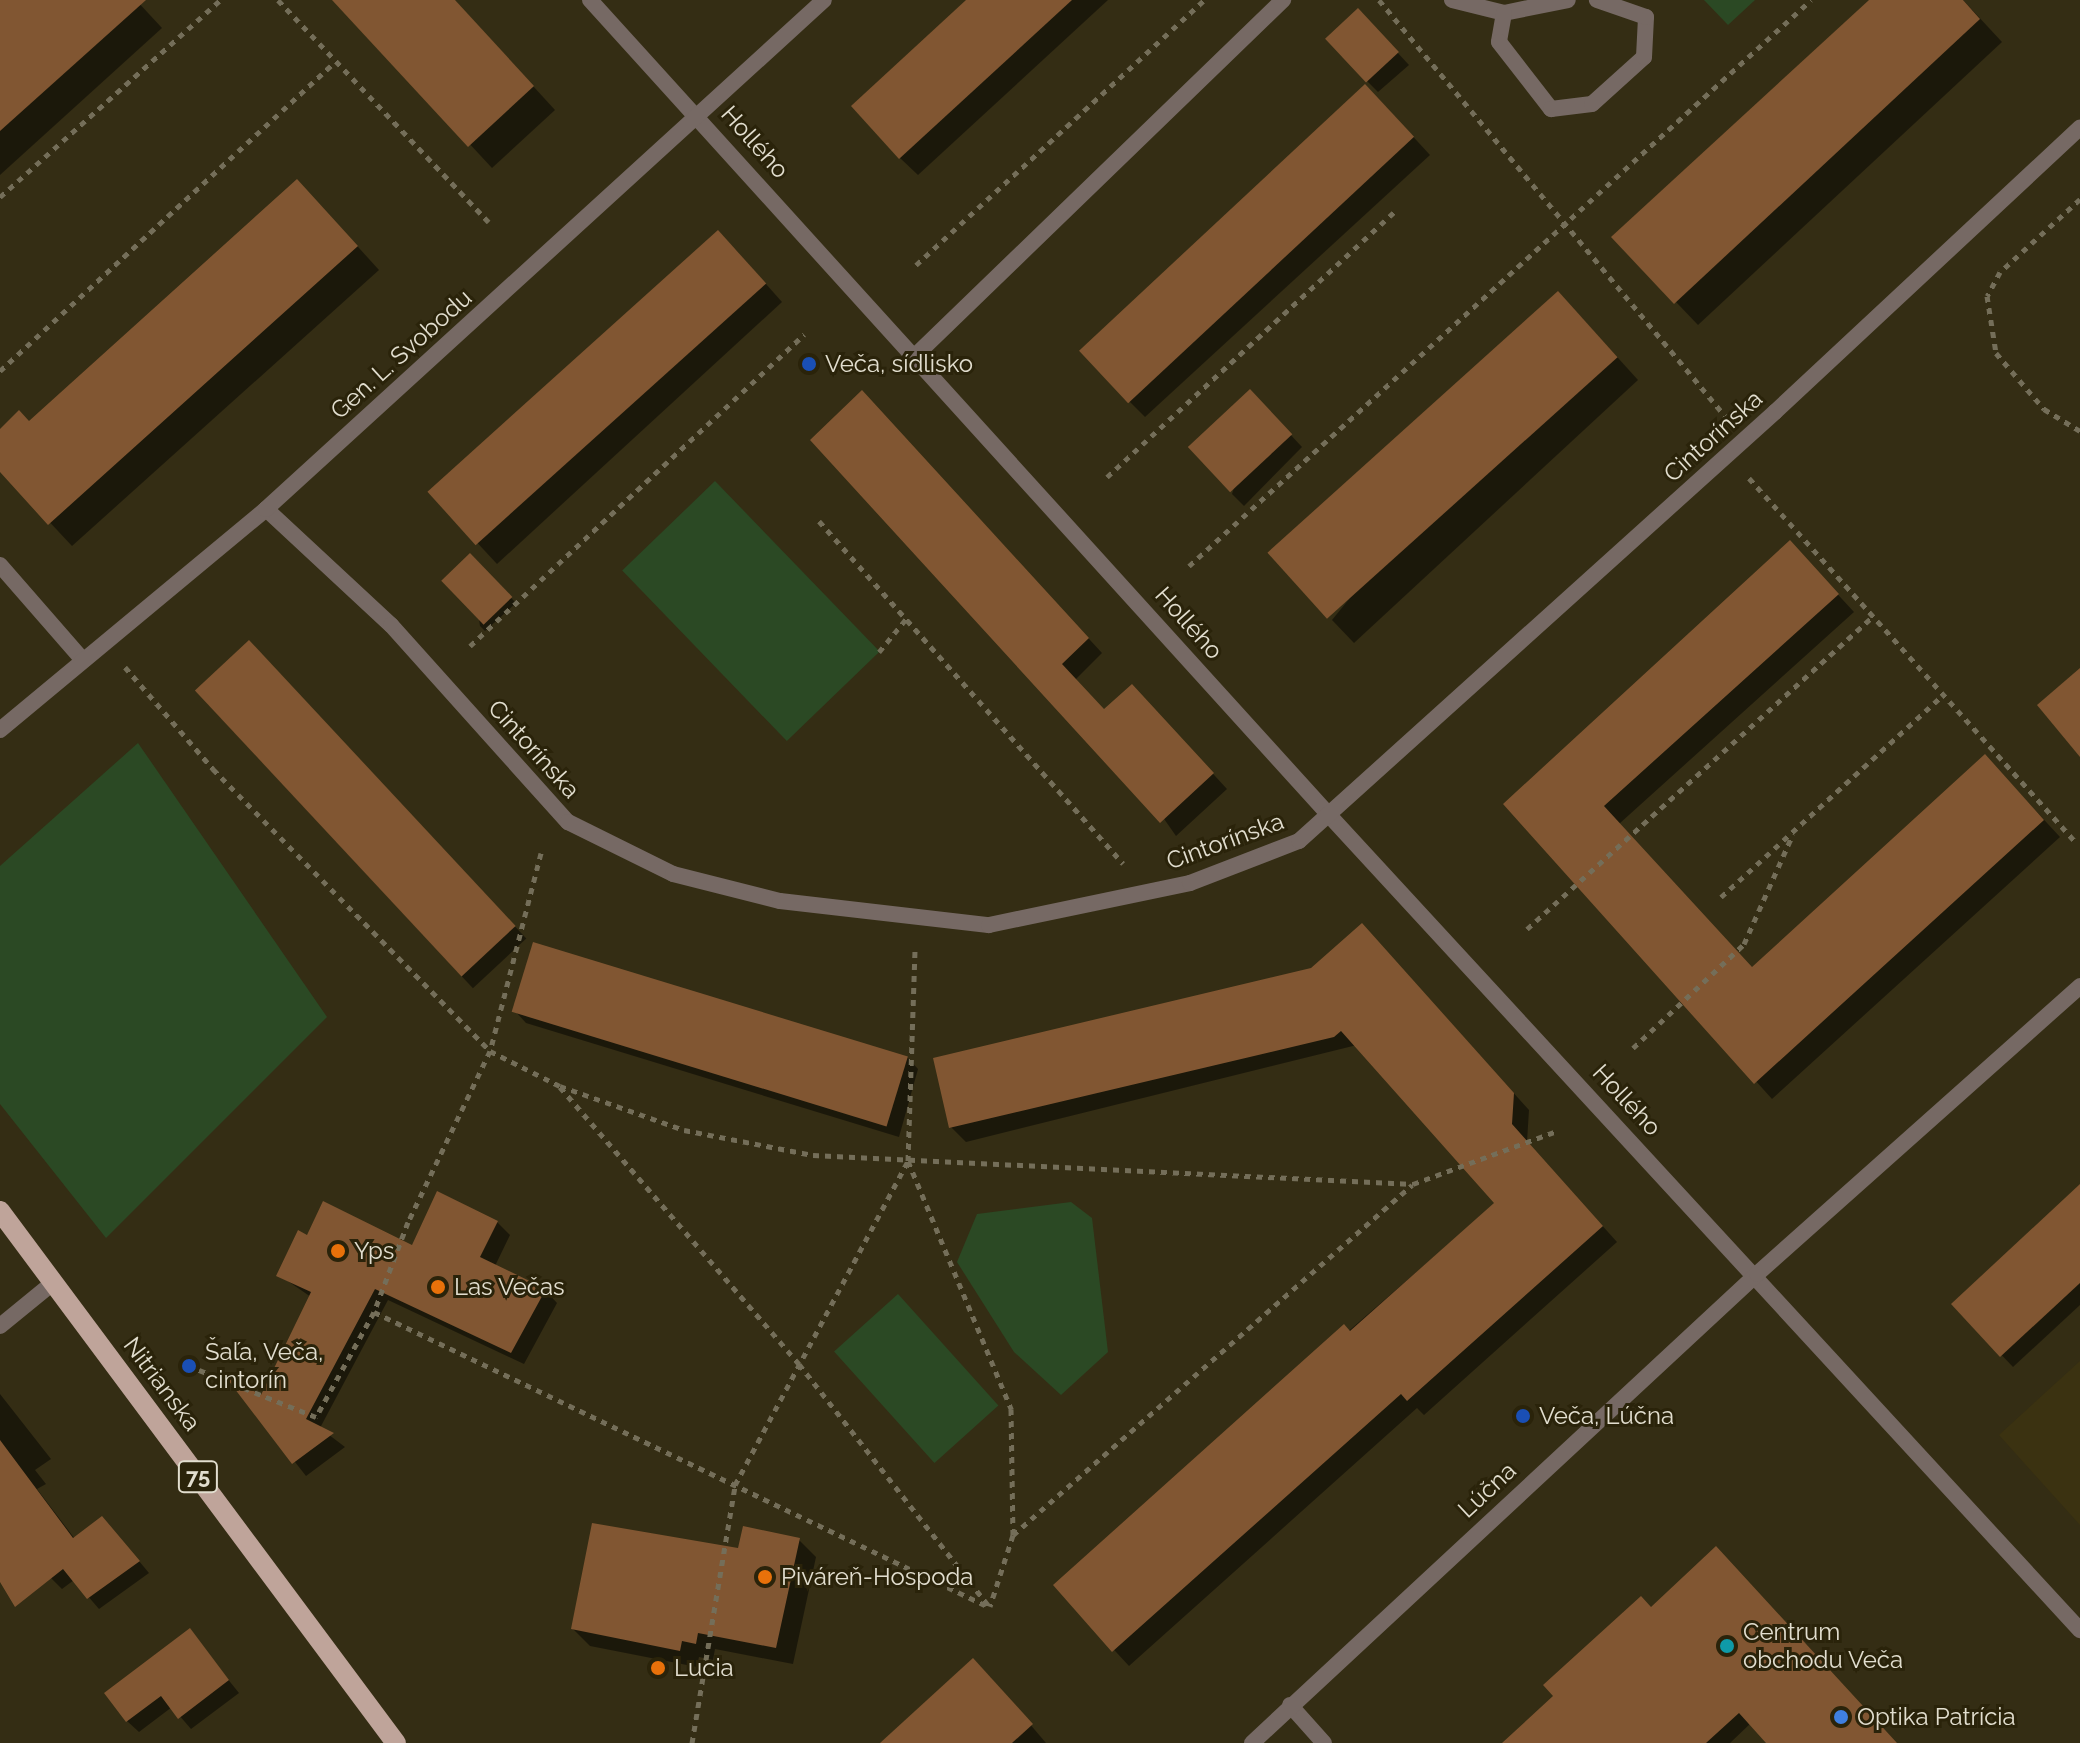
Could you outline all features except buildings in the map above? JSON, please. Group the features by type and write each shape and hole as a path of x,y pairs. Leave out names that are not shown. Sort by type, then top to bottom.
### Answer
{"main road":[{"name":"Nitrianska","path":"0,1211 396,1743"}],"street":[{"name":"Hollého","path":"590,0 916,355 1328,814 1757,1274 2080,1630"},
{"name":"Gen. L. Svobodu","path":"0,730 81,658 266,509 824,0"},
{"path":"916,355 1283,0"},
{"path":"1452,0 1504,13 1568,0"},
{"path":"1504,13 1499,42 1551,109 1592,104 1644,57 1646,17 1597,0"},
{"name":"Cintorínska","path":"266,509 391,625 568,822 673,874 780,901 989,925 1148,892 1190,883 1299,841 1775,412 2080,128"},
{"path":"0,565 81,658"},
{"path":"1757,1274 2080,986"},
{"name":"Lúčna","path":"1252,1743 1757,1274"},
{"path":"0,1326 54,1282"},
{"path":"1290,1705 1324,1743"}],"path":[{"path":"0,197 220,0"},
{"path":"278,0 334,63 489,222"},
{"path":"916,265 1204,0"},
{"path":"1379,0 1563,226 1726,417"},
{"path":"1189,566 1811,0"},
{"path":"0,371 334,63"},
{"path":"2080,199 2000,272 1987,296 1996,353 2044,409 2080,431"},
{"path":"1107,477 1395,211"},
{"path":"470,646 804,334"},
{"path":"1746,475 2077,844"},
{"path":"819,521 1148,892"},
{"path":"1527,929 1873,616"},
{"path":"879,652 906,619"},
{"path":"103,642 213,769 490,1051 560,1086 684,1130 813,1155 1413,1184"},
{"path":"1721,897 1943,695"},
{"path":"1633,1048 1744,944 1795,830"},
{"path":"189,1366 316,1417 374,1312 408,1222 490,1051 541,853"},
{"path":"915,916 908,1161 1011,1409 1013,1535 989,1607"},
{"path":"560,1086 799,1364 989,1607"},
{"path":"1013,1535 1413,1184 1557,1131"},
{"path":"692,1743 735,1485 908,1161"},
{"path":"374,1312 989,1607"}],"shaded area":[{"path":"2080,1361 2080,1525 1999,1435"}],"green space":[{"path":"1704,0 1755,0 1728,25"},
{"path":"715,481 880,651 787,741 622,571"},
{"path":"138,743 327,1017 106,1238 0,1104 0,866"},
{"path":"1071,1202 1092,1218 1108,1352 1061,1395 1014,1352 957,1262 977,1214"},
{"path":"898,1294 998,1405 934,1463 834,1352"}],"place":[{"name":"Veča, sídlisko","path":"809,364"},
{"name":"Yps","path":"338,1251"},
{"name":"Las Večas","path":"438,1287"},
{"name":"Šaľa, Veča, cintorín","path":"189,1366"},
{"name":"Veča, Lúčna","path":"1523,1416"},
{"name":"Piváreň-Hospoda","path":"765,1577"},
{"name":"Centrum obchodu Veča","path":"1727,1646"},
{"name":"Lucia","path":"658,1668"},
{"name":"Optika Patrícia","path":"1841,1717"}]}
